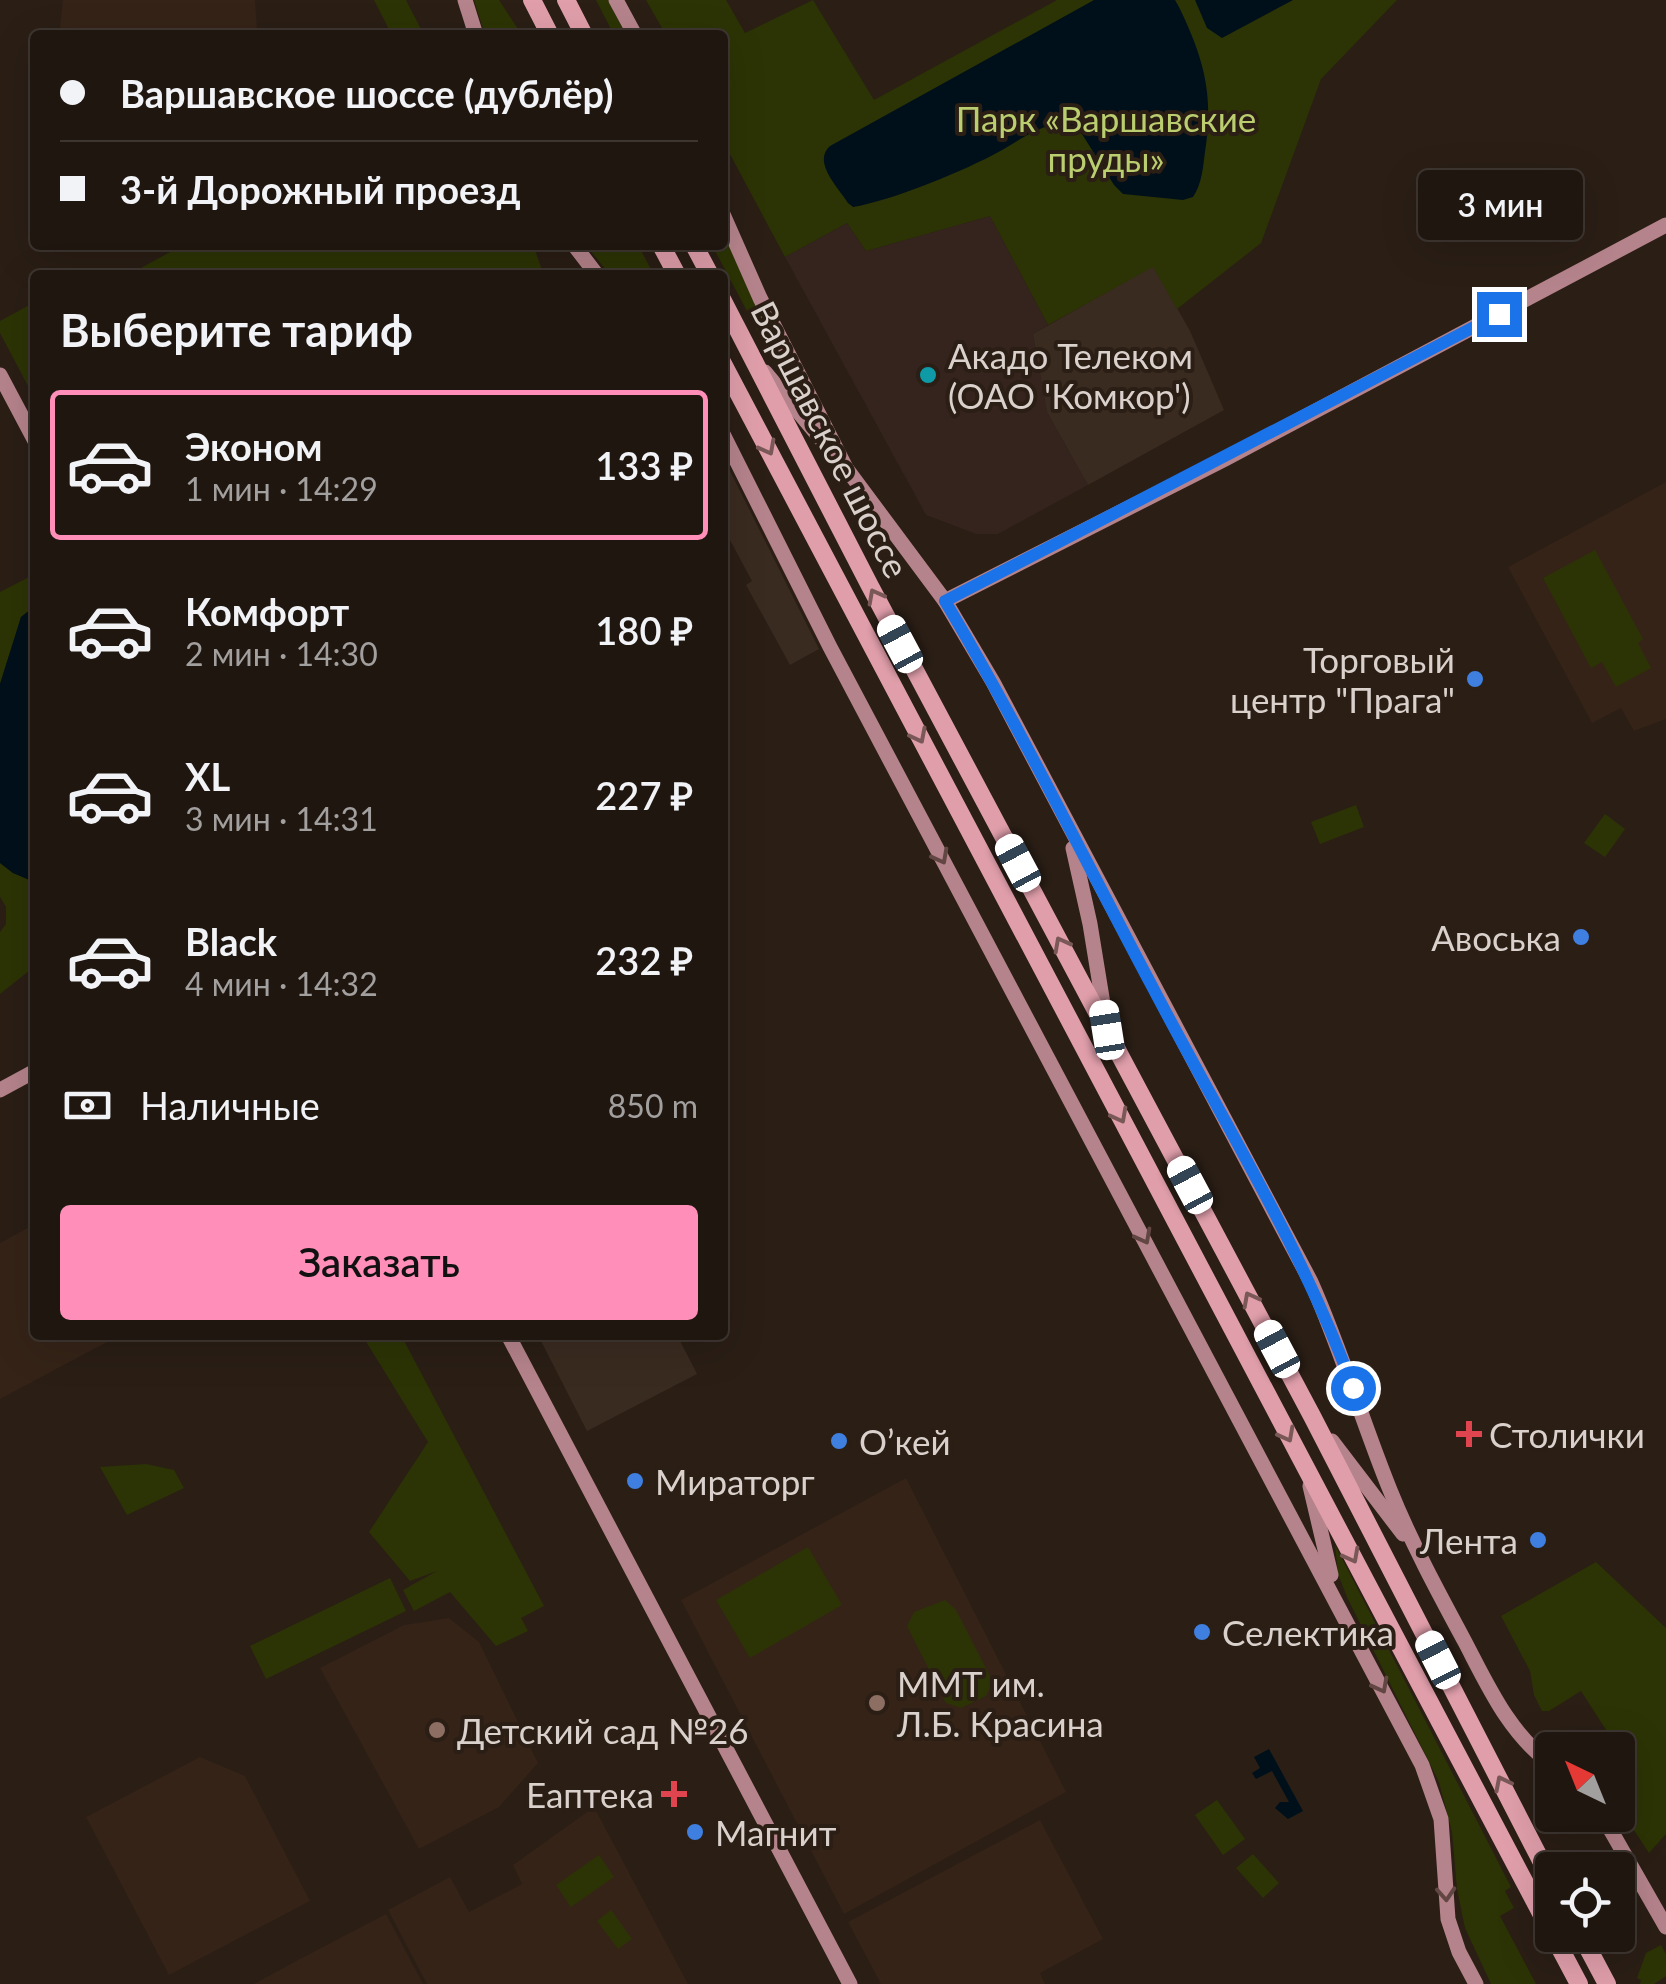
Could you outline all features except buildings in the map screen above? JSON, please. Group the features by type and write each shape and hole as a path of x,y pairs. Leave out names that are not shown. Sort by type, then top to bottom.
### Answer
{"main road":[{"path":"465,0 474,30"},
{"path":"532,0 547,30"},
{"path":"566,0 581,30"},
{"path":"616,0 631,30"},
{"path":"945,601 1209,467 1666,225"},
{"path":"728,226 846,468"},
{"path":"578,250 593,270"},
{"name":"Варшавское шоссе","path":"728,310 870,586 1312,1416 1537,1852"},
{"path":"754,359 846,468 945,601 993,682 1311,1282 1420,1558 1502,1712 1535,1751"},
{"name":"Варшавское шоссе","path":"728,373 1535,1902"},
{"path":"0,376 30,432"},
{"path":"728,444 830,648 1433,1790 1445,1846 1448,1919 1476,1984"},
{"path":"1068,825 1090,924 1107,1030"},
{"path":"0,1090 30,1074"},
{"path":"511,1340 850,1984"},
{"path":"1312,1416 1420,1558"},
{"path":"1306,1470 1340,1608"},
{"path":"1612,1832 1666,1927"},
{"name":"Варшавское шоссе","path":"1562,1952 1579,1984"},
{"path":"1590,1952 1607,1984"}],"shaded area":[{"path":"63,0 255,0 257,29 61,30"},
{"path":"990,216 1048,325 1033,334 1047,412 1088,485 998,534 976,534 926,515 785,257 847,223 866,251"},
{"path":"1153,266 1190,331 1224,410 1088,485 1047,412 1033,334"},
{"path":"728,467 819,649 790,665 746,585 752,581 728,536"},
{"path":"1666,482 1666,719 1634,731 1621,708 1592,723 1508,567"},
{"path":"30,1227 30,1340 107,1342 0,1399 0,1243"},
{"path":"541,1340 680,1340 697,1374 587,1431"},
{"name":"ММТ им. Л.Б. Красина","path":"906,1478 1066,1792 844,1914 681,1600"},
{"name":"Детский сад №26","path":"449,1618 479,1642 538,1763 499,1807 419,1849 320,1668 404,1625"},
{"path":"200,1757 245,1776 310,1901 169,1975 86,1817"},
{"path":"594,1807 688,1984 427,1984 388,1910 450,1877 469,1912 522,1884 513,1865"},
{"path":"1040,1820 1103,1939 1040,1973 1045,1984 881,1984 848,1922"},
{"path":"386,1914 423,1984 254,1984 298,1960"}],"green space":[{"path":"374,0 406,0 421,30 389,30"},
{"path":"474,0 499,0 519,30 483,30"},
{"path":"596,0 608,0 623,30 611,30"},
{"name":"Парк «Варшавские пруды»","path":"646,0 726,0 745,33 813,0 874,100 1057,0 1397,0 1321,79 1261,243 1177,309 1153,267 1048,325 990,216 866,251 847,223 785,257 728,150 728,30 663,30"},
{"path":"728,238 804,400 801,402 785,383 715,250 728,250"},
{"path":"174,250 535,250 542,270 137,270"},
{"path":"590,250 641,250 651,270 606,270"},
{"path":"30,305 30,390 0,333 0,321"},
{"path":"1595,550 1643,639 1638,643 1651,668 1616,687 1602,662 1591,668 1543,578"},
{"path":"30,577 30,610 21,617 0,684 0,592"},
{"path":"1356,805 1364,827 1320,844 1311,822"},
{"path":"1605,814 1625,829 1605,857 1584,843"},
{"path":"0,863 30,879 30,970 0,994 0,932 6,924 6,907 0,897"},
{"path":"365,1340 404,1340 544,1606 521,1618 528,1631 496,1646 450,1592 414,1611 403,1590 437,1571 410,1581 369,1532 428,1442"},
{"path":"146,1464 174,1470 184,1488 127,1515 100,1467"},
{"path":"1335,1545 1511,1887 1505,1891 1514,1908 1500,1916 1536,1984 1491,1984 1465,1928 1452,1832 1439,1782 1347,1597 1338,1574"},
{"path":"808,1547 842,1605 750,1658 716,1600"},
{"path":"1596,1562 1666,1628 1666,1834 1649,1853 1635,1832 1635,1732 1607,1732 1581,1691 1549,1711 1542,1711 1534,1695 1530,1671 1501,1616"},
{"path":"390,1578 406,1611 266,1679 250,1646"},
{"path":"945,1600 956,1610 993,1682 986,1696 961,1708 946,1703 907,1626 914,1612"},
{"path":"1217,1800 1245,1839 1223,1855 1195,1815"},
{"path":"1253,1854 1279,1883 1263,1898 1236,1868"},
{"path":"599,1855 614,1877 571,1907 556,1885"},
{"path":"611,1910 632,1939 618,1949 597,1921"},
{"path":"1661,1945 1666,1954 1666,1976 1654,1984 1640,1984 1637,1978 1646,1953"}],"water":[{"path":"1094,0 1175,0 1179,7 1201,60 1207,94 1204,164 1193,197 1183,200 1123,194 1082,134 1061,123 1033,132 977,163 923,186 868,204 853,207 848,203 825,167 825,152 830,146"},
{"path":"1195,0 1293,0 1222,38 1207,28"},
{"path":"30,610 30,880 0,863 0,684 21,617"},
{"path":"1269,1749 1303,1811 1288,1819 1275,1808 1280,1802 1289,1802 1272,1771 1256,1779 1252,1773 1260,1768 1254,1757"}],"place":[{"name":"Акадо Телеком (ОАО 'Комкор')","path":"928,375"},
{"name":"Торговый центр \"Прага\"","path":"1475,679"},
{"name":"Авоська","path":"1581,937"},
{"name":"Столички","path":"1469,1434"},
{"name":"О’кей","path":"839,1441"},
{"name":"Мираторг","path":"635,1481"},
{"name":"Лента","path":"1538,1540"},
{"name":"Селектика","path":"1202,1632"},
{"name":"ММТ им. Л.Б. Красина","path":"877,1703"},
{"name":"Детский сад №26","path":"437,1730"},
{"name":"Еаптека","path":"674,1794"},
{"name":"Магнит","path":"695,1832"}],"route":[{"path":"1353,1388 1311,1282 993,682 945,601 1499,314"}]}
